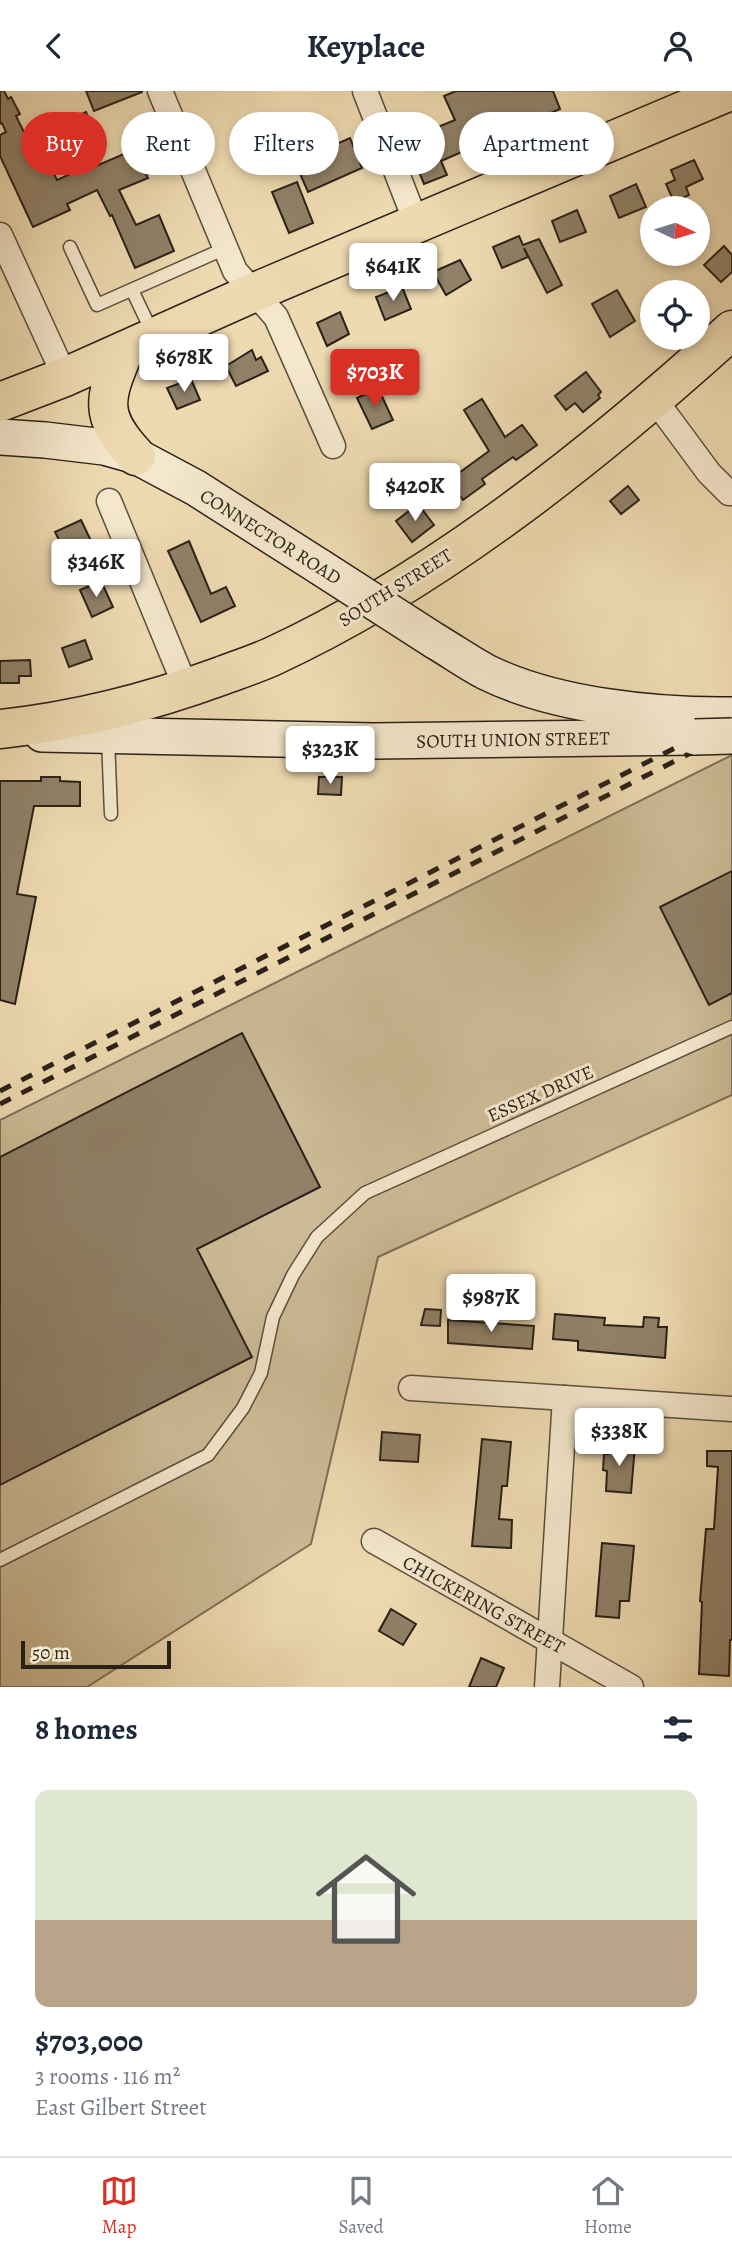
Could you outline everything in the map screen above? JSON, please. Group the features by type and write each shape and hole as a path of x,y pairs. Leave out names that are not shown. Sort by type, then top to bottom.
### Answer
{"main road":[{"path":"0,402 65,377 255,292 730,91"},
{"name":"SOUTH STREET","path":"0,731 82,717 165,697 269,658 348,618 434,565 542,488 654,400 732,330"},
{"path":"136,456 118,436 107,404 108,389 139,344"},
{"name":"CONNECTOR ROAD","path":"0,437 104,447 136,456 196,488 487,672 540,692 716,726"},
{"name":"SOUTH UNION STREET","path":"0,731 374,740 716,726"}],"street":[{"path":"160,91 235,271 276,317 333,446"},
{"path":"365,91 416,225"},
{"path":"0,235 65,377"},
{"path":"654,400 709,473 732,493"},
{"path":"108,501 186,688"},
{"path":"411,1388 732,1409"},
{"path":"547,1687 565,1398"},
{"name":"CHICKERING STREET","path":"374,1541 631,1687"}],"lane":[{"path":"70,247 97,305 226,248"},
{"path":"132,290 139,344"},
{"path":"108,735 111,814"},
{"name":"ESSEX DRIVE","path":"0,1560 208,1455 243,1408 261,1373 274,1317 293,1275 317,1237 365,1193 732,1027"}],"shaded area":[{"path":"732,755 732,1095 378,1257 311,1544 87,1687 0,1687 0,1120"}],"building":[{"path":"0,91 4,91 8,99 11,97 20,114 16,116 21,126 21,175 55,175 57,180 68,175 107,175 107,161 121,155 121,175 146,175 148,178 119,190 136,225 159,215 174,251 135,268 112,215 110,216 97,190 67,204 70,210 33,227 0,156 0,135 6,132 2,123 0,124"},
{"path":"86,91 142,91 142,92 94,111"},
{"path":"456,91 553,91 560,109 553,112 459,112 459,153 445,159 445,124 455,120 444,96"},
{"path":"350,138 353,146 353,172 308,192 301,175 339,175 339,143"},
{"path":"694,160 703,179 686,187 689,195 671,196 666,184 675,180 671,170"},
{"path":"445,170 447,175 424,184 420,175 445,175"},
{"path":"297,182 313,223 289,233 272,192"},
{"path":"636,184 641,196 640,209 619,218 610,196"},
{"path":"577,210 586,232 560,242 552,221"},
{"path":"519,236 523,245 539,239 562,285 547,293 524,248 528,257 502,268 493,247"},
{"path":"724,246 732,255 732,272 721,282 705,266 710,266 710,259"},
{"path":"460,260 471,280 446,295 433,272"},
{"path":"402,287 411,309 385,320 376,297"},
{"path":"617,290 635,321 610,337 592,304"},
{"path":"340,312 349,334 327,346 317,323"},
{"path":"252,350 256,360 261,357 268,371 236,386 226,366"},
{"path":"586,372 601,392 598,395 600,398 583,412 575,403 566,410 555,396"},
{"path":"191,379 200,400 177,409 167,388"},
{"path":"378,388 393,420 372,429 357,398"},
{"path":"482,399 505,437 522,425 537,445 516,460 513,457 482,479 485,484 463,500 448,481 489,451 464,410"},
{"path":"628,486 639,500 621,514 610,501"},
{"path":"418,504 434,525 412,542 396,521"},
{"path":"81,520 93,545 68,558 55,532"},
{"path":"189,541 211,594 226,587 235,606 201,622 168,551"},
{"path":"101,581 113,607 92,617 80,590"},
{"path":"85,640 92,659 69,667 62,648"},
{"path":"30,660 31,676 19,676 19,683 0,683 0,661"},
{"path":"41,777 60,777 60,781 80,782 80,806 34,806 17,894 36,897 15,1004 0,1000 0,781 41,781"},
{"path":"319,777 342,777 341,795 318,794"},
{"path":"732,871 732,993 709,1005 660,907"},
{"path":"242,1033 320,1187 197,1249 252,1357 0,1485 0,1157"},
{"path":"425,1309 441,1310 440,1326 421,1325"},
{"path":"555,1314 605,1318 604,1325 643,1327 644,1317 659,1318 658,1327 667,1327 665,1358 578,1350 578,1341 553,1339"},
{"path":"448,1320 534,1326 532,1349 448,1343"},
{"path":"382,1432 420,1435 418,1462 380,1460"},
{"path":"482,1439 511,1442 507,1486 502,1486 499,1519 512,1520 511,1548 472,1546"},
{"path":"608,1443 635,1446 631,1493 606,1491 607,1471 603,1470"},
{"path":"707,1451 732,1451 732,1640 729,1676 699,1674 700,1601 706,1529 714,1529 718,1467 707,1466"},
{"path":"602,1543 634,1546 629,1601 620,1601 619,1618 596,1616"},
{"path":"391,1609 416,1624 403,1645 379,1631"},
{"path":"481,1658 504,1668 496,1687 469,1687"}],"railway":[{"path":"0,1091 732,719"},
{"path":"0,1104 732,732"}]}
